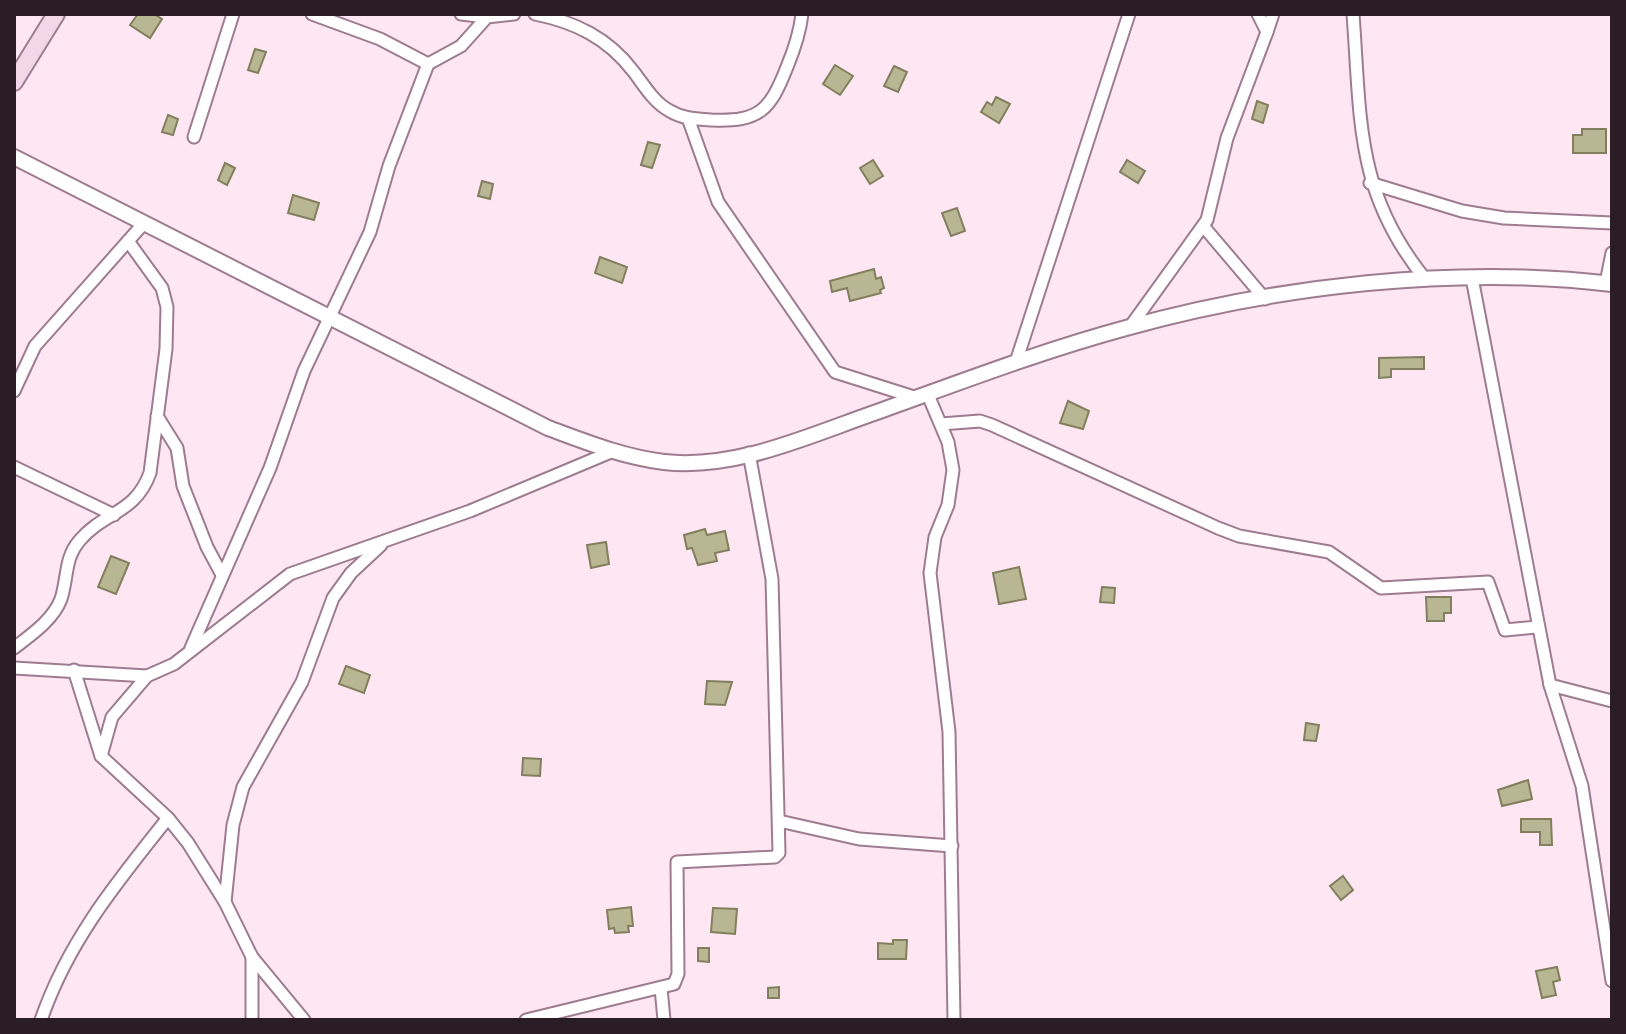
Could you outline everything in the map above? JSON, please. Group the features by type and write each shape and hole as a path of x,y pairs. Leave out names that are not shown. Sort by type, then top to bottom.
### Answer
{"main road":[{"path":"14,82 56,14"}],"street":[{"path":"194,137 233,14"},
{"path":"312,14 380,39 428,64"},
{"path":"461,14 514,14"},
{"path":"535,14 566,22 600,38 616,51 662,106 688,118 734,121 769,107 792,56 802,14"},
{"path":"1016,362 1129,14"},
{"path":"1258,14 1267,32"},
{"path":"1130,327 1204,227 1227,138 1273,14"},
{"path":"1353,14 1363,149 1370,183 1395,239 1426,280"},
{"path":"189,652 270,468 304,371 370,232 389,166 428,64 461,46 488,16"},
{"path":"688,118 718,202 835,372 922,396 941,424 953,470 948,505 935,537 930,573 949,732 954,1020"},
{"path":"14,157 548,428 611,452 665,462 705,462 774,448 1016,362 1130,327 1316,290 1426,280 1472,278 1609,284 1612,253"},
{"path":"1370,183 1462,211 1504,218 1612,223"},
{"path":"14,391 35,346 144,223"},
{"path":"1204,227 1265,299"},
{"path":"14,648 36,631 61,600 70,555 80,539 128,508 143,492 150,473 166,349 165,298 128,241"},
{"path":"1472,278 1536,627 1550,685 1582,786 1612,981"},
{"path":"157,415 177,448 183,486 207,547 222,575"},
{"path":"941,424 980,421 992,425 1239,536 1329,552 1381,588 1488,582 1505,630 1536,627"},
{"path":"101,756 112,717 147,676 189,652 290,574 323,560 382,544 611,452"},
{"path":"526,1020 563,1008 661,988 677,980 677,862 777,857 779,821 772,579 749,453"},
{"path":"14,467 114,515"},
{"path":"225,902 233,825 243,787 302,682 333,598 351,573 382,544"},
{"path":"14,668 147,676"},
{"path":"74,670 101,756 168,818 225,902 252,957 304,1020"},
{"path":"1550,685 1612,701"},
{"path":"41,1020 62,968 89,919 168,818"},
{"path":"779,821 859,839 952,846"},
{"path":"252,957 252,1020"},
{"path":"661,988 664,1020"}],"building":[{"path":"138,14 154,14 162,19 150,38 130,25"},
{"path":"255,49 266,52 258,73 248,70"},
{"path":"835,65 853,76 840,95 823,84"},
{"path":"894,66 907,72 898,92 884,86"},
{"path":"996,97 1010,104 999,123 981,112 987,102 992,105"},
{"path":"1257,101 1268,105 1263,123 1252,119"},
{"path":"168,115 178,119 173,135 162,132"},
{"path":"1582,129 1606,129 1606,153 1573,153 1573,135 1582,135"},
{"path":"648,142 660,145 652,168 641,165"},
{"path":"873,160 883,176 870,184 860,168"},
{"path":"1127,160 1145,171 1138,183 1120,172"},
{"path":"225,163 235,168 227,185 218,180"},
{"path":"482,181 493,184 490,199 478,196"},
{"path":"293,195 319,203 314,220 288,213"},
{"path":"957,208 965,231 951,236 942,213"},
{"path":"600,257 627,267 622,283 595,273"},
{"path":"874,269 876,279 881,277 884,288 880,290 881,293 850,301 847,288 832,292 830,281"},
{"path":"1424,357 1424,369 1391,369 1391,377 1379,378 1379,358"},
{"path":"1068,401 1089,411 1083,429 1060,423"},
{"path":"705,529 707,535 725,531 729,550 715,553 717,561 698,565 692,548 687,549 684,535"},
{"path":"606,542 609,564 591,568 587,545"},
{"path":"111,556 129,563 116,594 98,587"},
{"path":"1019,567 1026,599 999,604 993,573"},
{"path":"1102,587 1115,588 1114,603 1100,602"},
{"path":"1426,597 1451,597 1451,613 1444,613 1444,621 1427,621"},
{"path":"346,666 370,675 364,693 339,684"},
{"path":"707,681 732,682 725,705 705,704"},
{"path":"1306,723 1319,725 1316,741 1304,740"},
{"path":"523,758 541,759 540,776 522,775"},
{"path":"1528,780 1532,799 1502,806 1498,790"},
{"path":"1521,819 1551,819 1552,845 1540,845 1540,832 1521,832"},
{"path":"1343,876 1353,890 1341,900 1330,886"},
{"path":"631,907 633,926 628,926 629,932 615,933 614,928 609,929 607,910"},
{"path":"713,908 737,909 735,934 711,932"},
{"path":"893,940 907,940 906,959 878,959 878,943 893,944"},
{"path":"698,948 709,948 709,962 698,961"},
{"path":"1557,967 1560,980 1553,982 1556,995 1542,998 1536,971"},
{"path":"779,987 779,998 768,998 768,988"}]}
